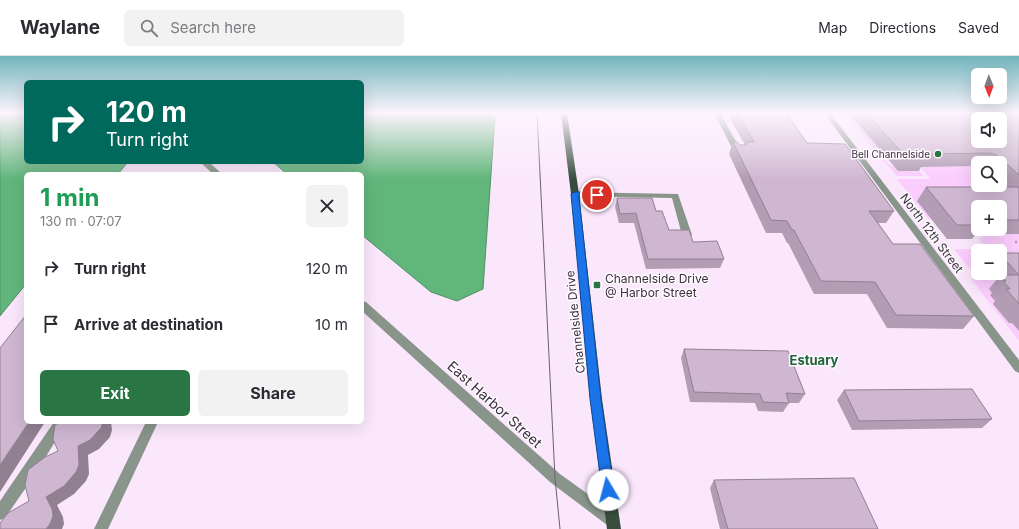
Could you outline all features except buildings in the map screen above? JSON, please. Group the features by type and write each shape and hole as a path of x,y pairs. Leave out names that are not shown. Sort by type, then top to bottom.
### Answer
{"main road":[{"name":"Channelside Drive","path":"567,135 575,194 596,399 613,524"}],"street":[{"path":"729,135 739,154"},
{"name":"North 12th Street","path":"844,135 1019,368"},
{"path":"206,164 216,172"},
{"path":"575,194 675,196 687,235"},
{"name":"East Harbor Street","path":"364,307 555,478 613,524"},
{"path":"0,513 31,469 60,424"},
{"path":"101,529 151,424"}],"shaded area":[{"path":"0,135 24,135 24,164 126,164 120,172 24,172 24,286 0,316"},
{"path":"364,135 494,135 483,289 457,301 431,292 364,237 364,172 285,172 275,164 364,164"},
{"path":"863,135 868,135 883,152 876,152"},
{"path":"880,157 882,157 891,166 894,166 898,171 919,171 924,176 897,176"},
{"path":"971,166 971,192 1007,192 1007,188 1013,194 1001,200 971,200 971,208 929,219 897,179 931,179 920,167"},
{"path":"1007,234 1019,234 1019,267 1007,267 1007,244 982,244 978,238 983,238 981,236 1007,236"},
{"path":"954,249 971,249 971,270"},
{"path":"972,280 999,280 1008,289 993,295 997,304 1019,331 1019,341"}],"tram line":[{"path":"538,135 555,478 560,529"}],"place":[{"name":"Bell Channelside","path":"938,154"},
{"name":"Channelside Drive @ Harbor Street","path":"597,285"}],"district":[{"name":"Estuary","path":"814,360"}],"route":[{"path":"597,195 575,194 596,399 608,490"}]}
